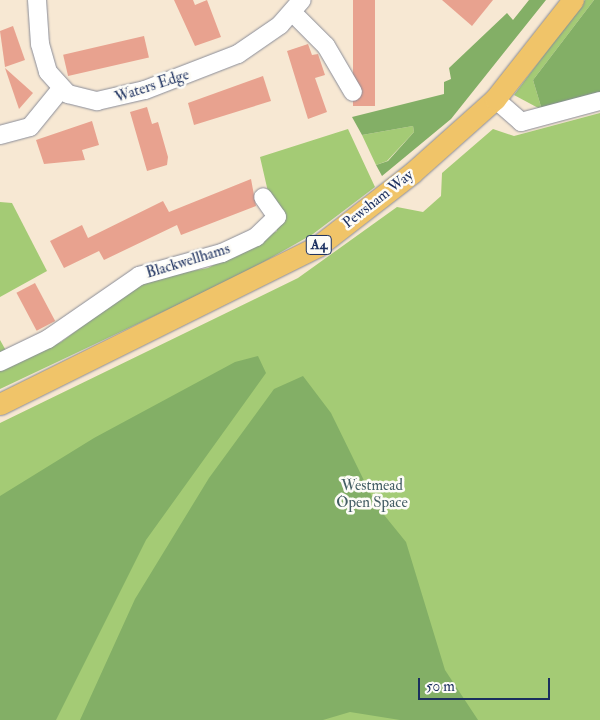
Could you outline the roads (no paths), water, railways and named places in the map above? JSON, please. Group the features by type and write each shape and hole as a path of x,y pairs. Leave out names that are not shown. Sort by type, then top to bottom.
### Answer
{"main road":[{"name":"Pewsham Way","path":"0,404 318,246 412,173 495,99 574,0"}],"street":[{"path":"0,135 30,127 61,89 42,60 37,0"},
{"name":"Waters Edge","path":"61,89 97,101 145,90 238,54 298,7 326,46 353,92"},
{"path":"495,99 521,122 600,101"},
{"name":"Blackwellhams","path":"0,362 48,339 139,276 222,253 256,237 277,217 263,197"}],"park label":[{"name":"Westmead Open Space","path":"372,494"}]}
